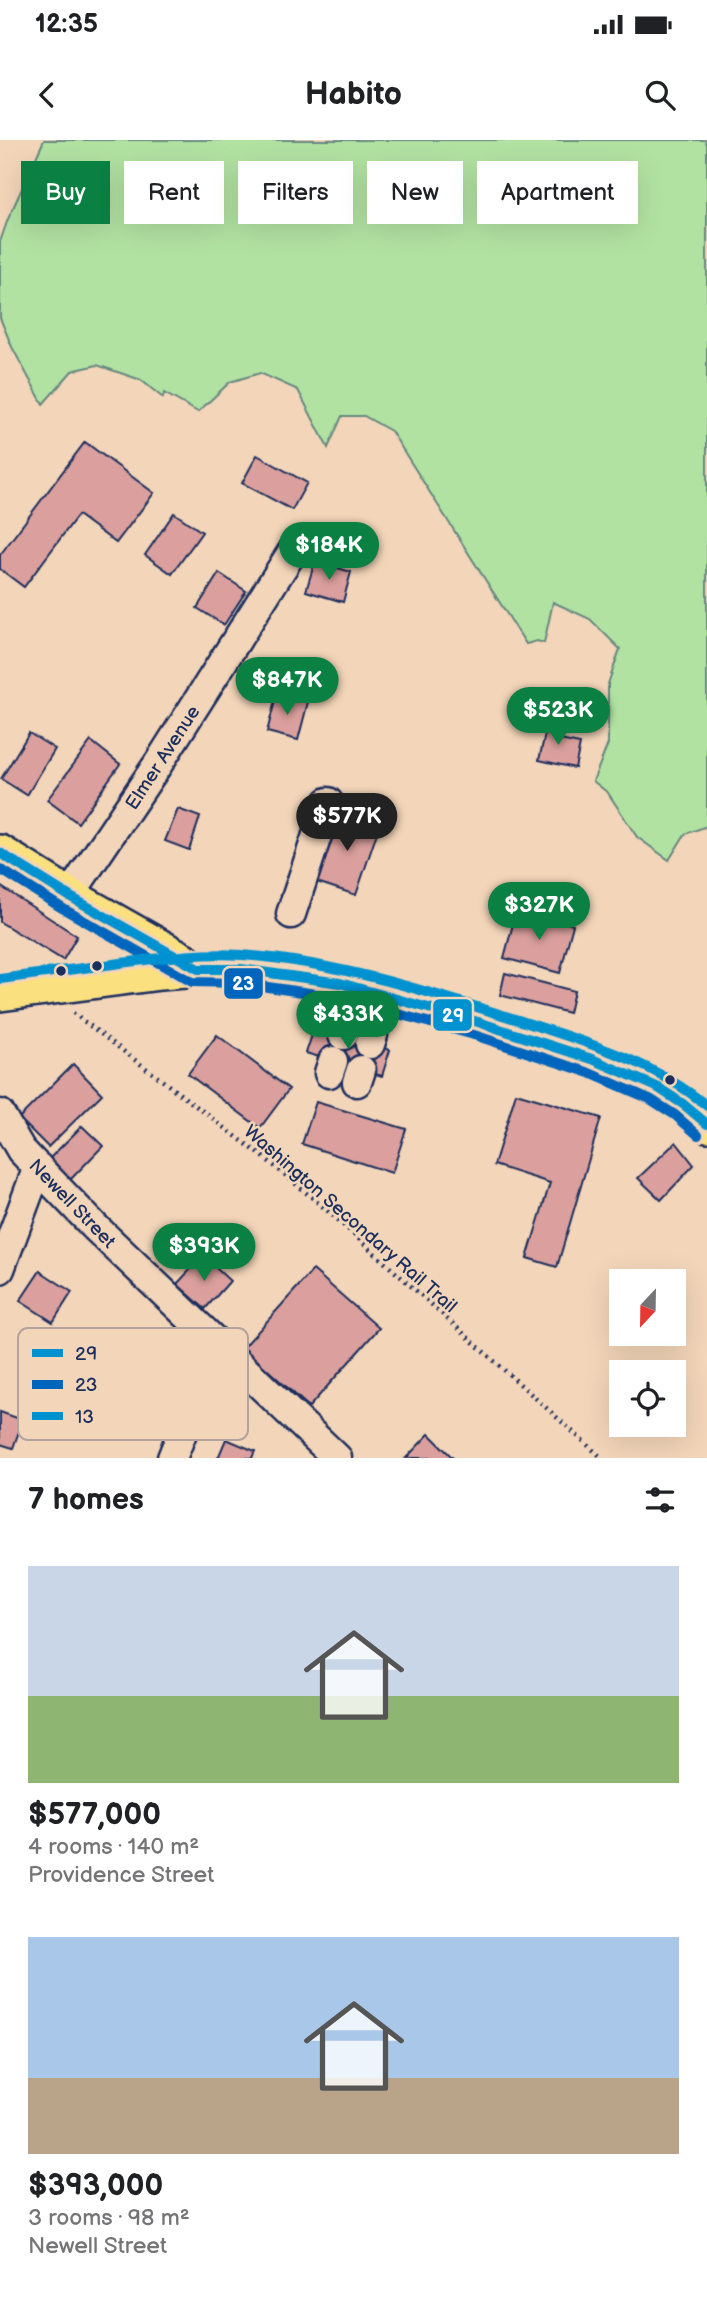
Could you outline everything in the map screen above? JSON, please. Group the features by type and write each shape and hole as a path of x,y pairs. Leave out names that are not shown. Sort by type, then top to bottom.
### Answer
{"main road":[{"path":"0,853 69,896 198,969"},
{"path":"0,993 198,969 241,969 340,983 478,1022 592,1059 657,1087 699,1112"}],"street":[{"name":"Elmer Avenue","path":"69,896 158,764 296,546"},
{"path":"291,914 328,803"},
{"name":"Newell Street","path":"0,1114 21,1150 199,1328"},
{"path":"0,1269 38,1167"},
{"name":"Newell Street","path":"248,1375 337,1458"},
{"path":"172,1458 179,1440"}],"path":[{"name":"Washington Secondary Rail Trail","path":"38,989 84,1020 266,1159 322,1206 602,1458"}],"green space":[{"path":"44,140 705,140 707,826 685,834 669,860 637,837 608,793 593,781 608,744 608,684 620,649 590,619 553,602 544,643 537,641 526,644 391,431 364,416 342,416 328,448 298,390 260,373 230,382 198,412 164,393 163,398 141,380 97,365 72,371 43,404 12,347 0,318 0,242 21,190 21,224 110,224 110,161 34,161"}],"building":[{"path":"85,442 154,493 116,543 78,515 24,587 0,569 0,555"},
{"path":"257,455 307,483 292,510 242,483"},
{"path":"174,513 202,532 172,574 145,555"},
{"path":"315,561 351,572 343,602 306,591"},
{"path":"219,573 246,591 224,625 197,608"},
{"path":"277,693 308,702 298,740 267,732"},
{"path":"554,699 579,705 576,720 551,714"},
{"path":"548,721 564,725 560,740 580,744 575,768 539,760"},
{"path":"29,733 55,749 27,795 1,779"},
{"path":"91,741 120,764 78,823 47,800"},
{"path":"178,809 200,817 189,850 165,841"},
{"path":"346,813 380,824 356,895 314,881 336,818 343,821"},
{"path":"0,886 77,936 63,960 0,922"},
{"path":"521,910 573,925 560,973 504,958 513,924 517,925"},
{"path":"505,973 574,991 569,1013 500,995"},
{"path":"315,1026 390,1050 382,1076 306,1053"},
{"path":"217,1035 289,1089 260,1128 188,1074"},
{"path":"73,1064 102,1094 48,1147 19,1118"},
{"path":"516,1093 601,1118 557,1267 527,1258 550,1183 494,1165"},
{"path":"316,1102 406,1129 392,1173 302,1144"},
{"path":"82,1126 103,1146 69,1181 48,1160"},
{"path":"676,1142 694,1165 661,1200 638,1178"},
{"path":"203,1256 230,1281 205,1309 177,1284"},
{"path":"313,1270 379,1328 309,1407 248,1352 248,1342"},
{"path":"40,1271 72,1292 53,1322 20,1301"},
{"path":"0,1412 18,1418 18,1434 13,1448 0,1444"},
{"path":"429,1434 453,1458 406,1458"},
{"path":"226,1440 255,1451 252,1458 218,1458"}],"transit line":[{"name":"29","path":"0,853 69,896 198,969 241,969 340,983 478,1022 592,1059 657,1087 707,1124"},
{"name":"23","path":"0,869 62,908 192,982 240,983 337,997 474,1035 587,1072 650,1099 675,1115 698,1135"},
{"name":"13","path":"0,979 197,955 242,955 312,964 414,988 591,1044 663,1076 707,1106"}]}
